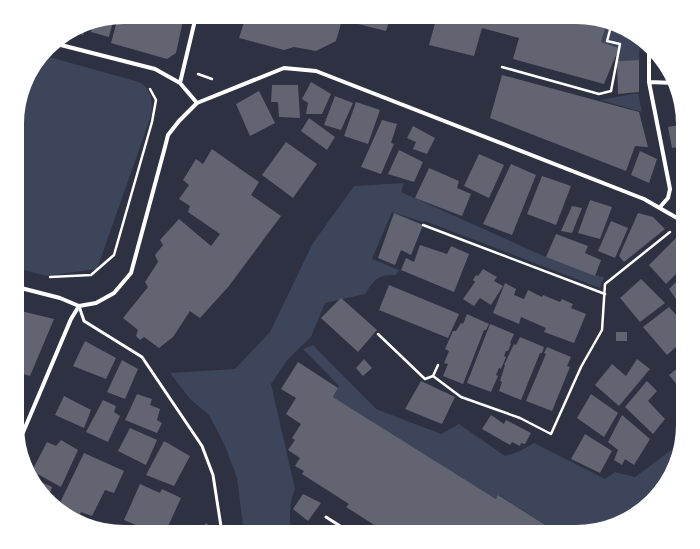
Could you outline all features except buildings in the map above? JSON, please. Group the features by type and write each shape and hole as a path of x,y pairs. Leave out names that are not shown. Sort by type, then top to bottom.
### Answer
{"street":[{"path":"180,83 194,23"},
{"path":"62,44 155,69 180,83 197,103"},
{"path":"649,53 649,82 670,189 668,198 660,207"},
{"path":"23,289 60,298 79,306 96,303 114,293 130,273 168,135 179,121 197,103 284,68 316,71 637,196 660,207 677,218"},
{"path":"649,82 669,83"},
{"path":"23,432 71,319 79,306"}],"lane":[{"path":"79,306 84,321 142,357 202,446 213,474 221,526"},
{"path":"326,517 340,526"}],"path":[{"path":"502,67 598,94 611,91 620,44 607,41 610,29"},
{"path":"47,277 91,275 114,255 152,122 156,100 150,89"},
{"path":"423,225 605,294"},
{"path":"433,376 462,397 520,418 551,434 581,368 602,330 605,284 677,227"},
{"path":"378,334 425,379 433,376 438,365"}],"shaded area":[{"path":"605,27 627,36 640,45 639,60 617,61 619,48 601,42"},
{"path":"48,57 139,82 146,88 150,95 152,113 97,269 46,276 23,270 23,124 28,91 36,73"},
{"path":"638,93 642,112 600,100"},
{"path":"404,183 401,192 546,257 604,277 600,288 425,221 423,222 392,212 372,259 399,270 396,275 385,275 378,278 374,281 365,294 325,303 311,337 288,359 271,384 295,489 290,511 291,526 243,526 237,478 225,446 209,415 190,399 170,373 235,369 270,332 313,243 354,186"},
{"path":"313,345 376,409 441,434 459,424 505,456 520,451 534,443 605,479 615,472 635,477 674,448 672,458 664,476 652,492 638,505 621,516 609,521 590,525 547,526 499,495 496,499 333,397 339,386 303,349"}]}
